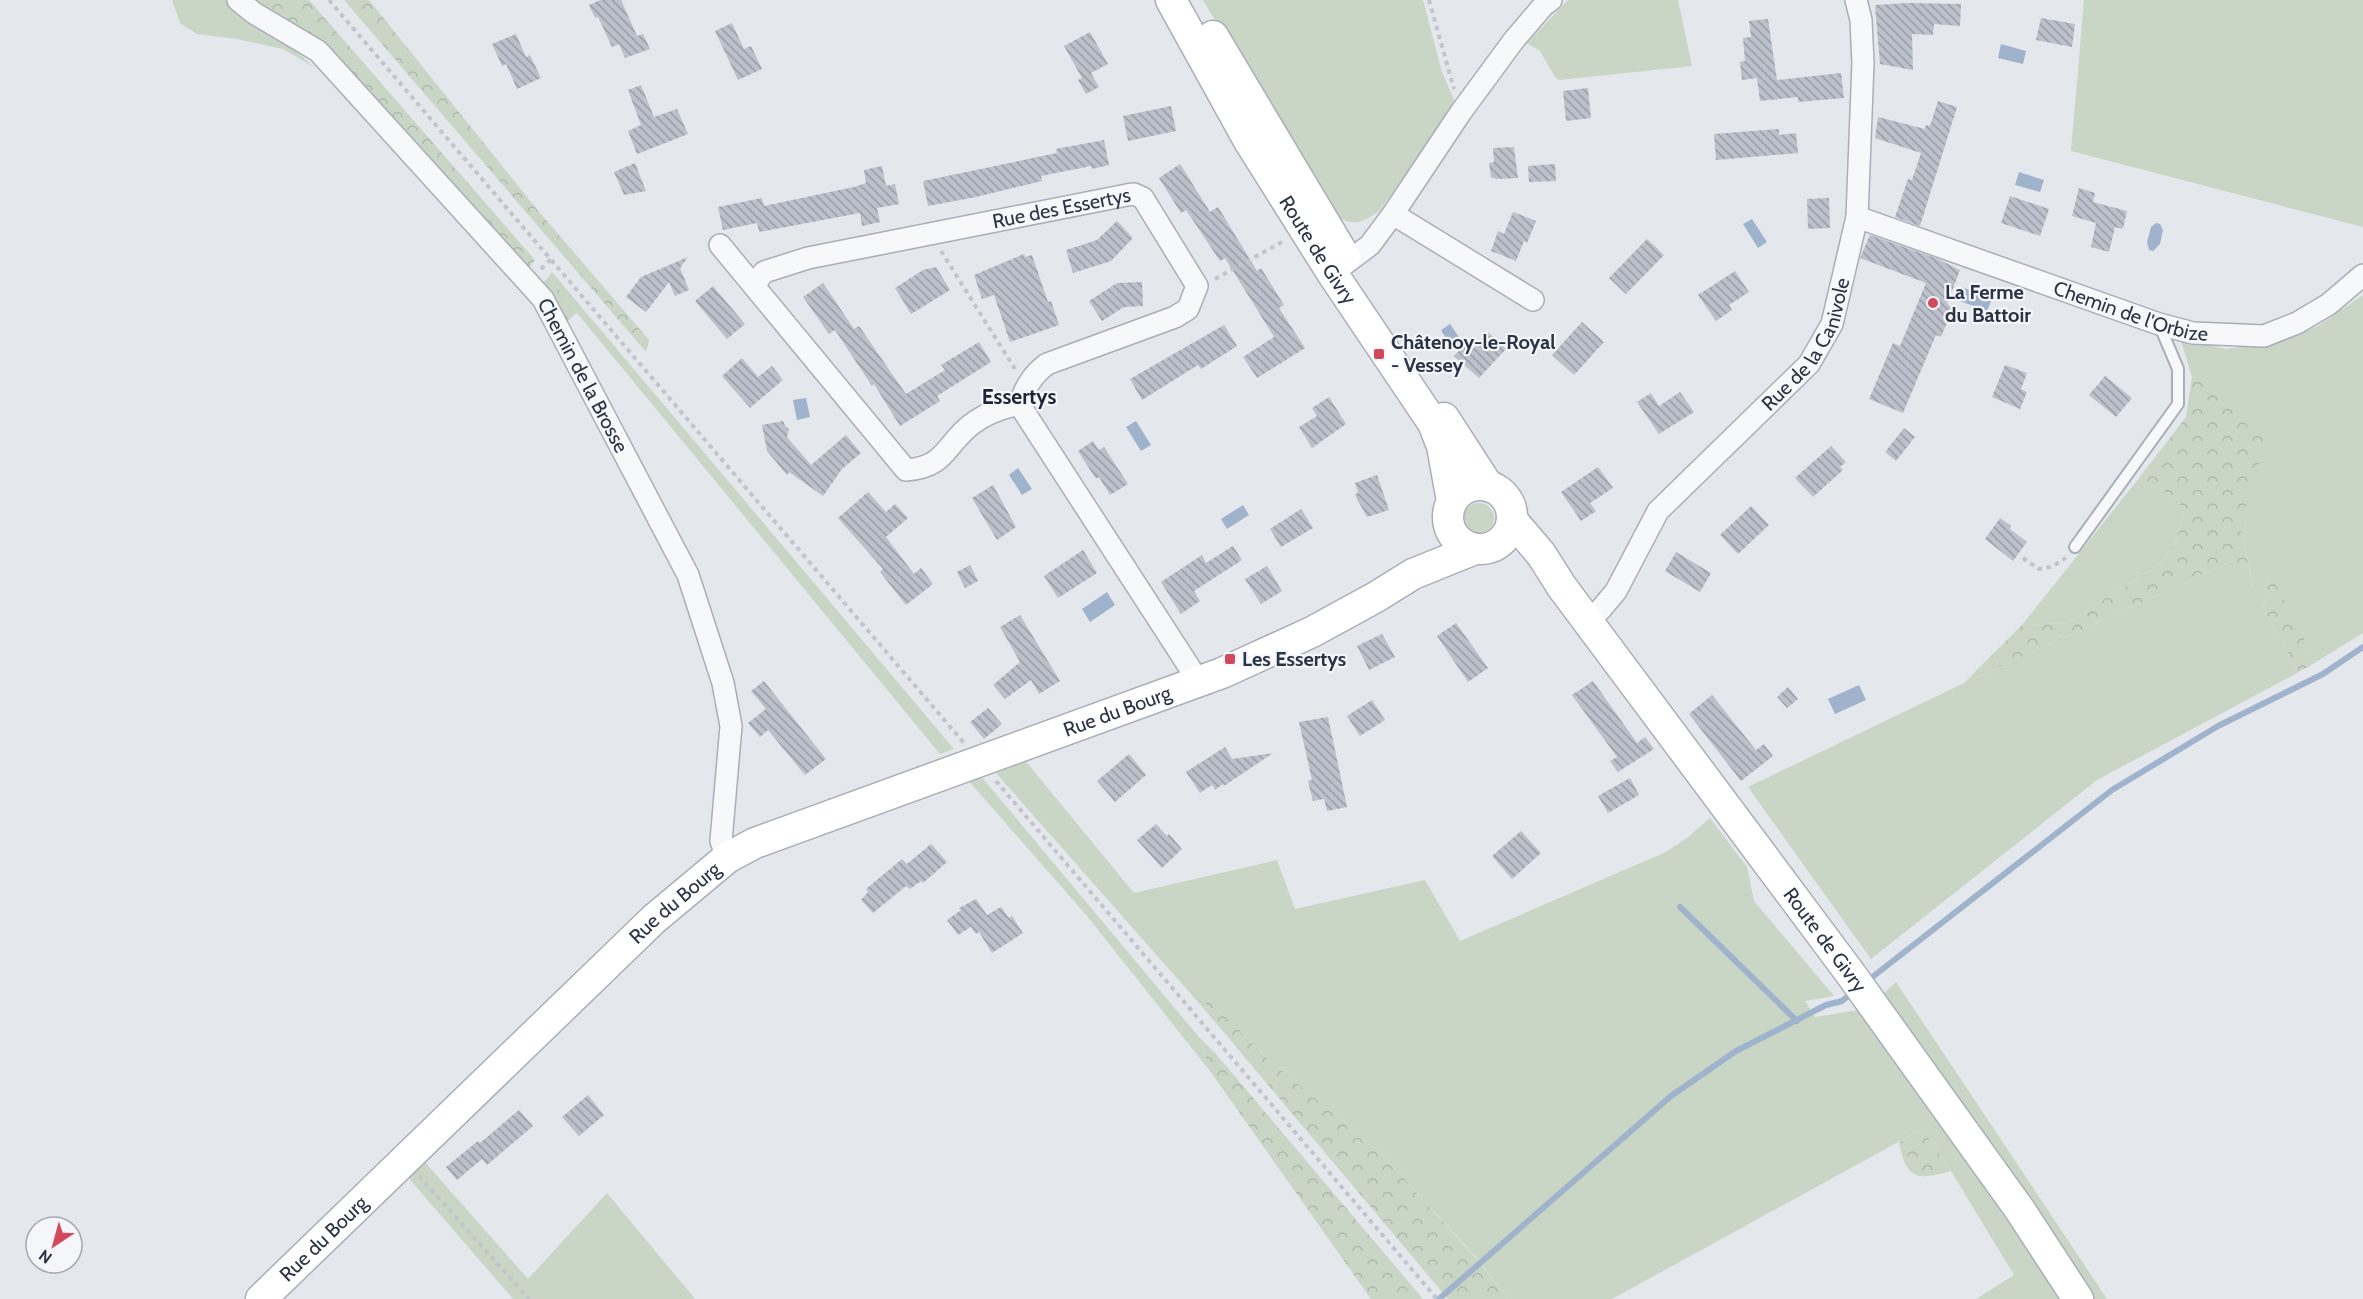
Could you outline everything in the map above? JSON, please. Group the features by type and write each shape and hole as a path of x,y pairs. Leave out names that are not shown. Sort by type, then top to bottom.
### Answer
{"main road":[{"name":"Route de Givry","path":"1178,8 1249,141 1304,230 1340,268 1488,486"},
{"name":"Route de Givry","path":"1178,8 1340,268 1433,423 1442,446 1450,508"},
{"path":"1472,486 1488,486 1500,493 1509,505 1512,520 1510,528 1503,540 1484,548 1460,543 1451,531 1450,508 1462,490 1472,486"},
{"name":"Rue du Bourg","path":"1413,574 1432,544 1450,508"},
{"name":"Route de Givry","path":"1512,520 1541,554 1562,588 1850,973 2020,1210 2078,1299"},
{"name":"Rue du Bourg","path":"261,1299 654,919 727,858 755,843 1199,682 1274,651 1312,632 1413,574 1484,548"},
{"name":"Route de Givry","path":"1484,548 1509,552 1526,561 1562,588"}],"street":[{"name":"Chemin de la Brosse","path":"238,0 254,13 318,51 543,299 688,575 723,683 731,726 721,841 727,858"},
{"path":"1340,268 1370,245 1461,112 1514,40 1551,0"},
{"name":"Rue de la Canivole","path":"1588,621 1616,591 1658,511 1809,364 1832,324 1857,217 1863,63 1861,20 1856,0"},
{"name":"Rue des Essertys","path":"754,285 764,272 779,266 1134,194 1143,198 1149,205 1197,286"},
{"path":"1393,214 1533,300"},
{"name":"Chemin de l'Orbize","path":"1857,217 2159,324 2193,333 2264,336 2297,323 2329,304 2363,275"},
{"path":"720,245 906,470 932,465 949,450 970,425 1022,395 1035,373 1047,364 1175,317 1188,309 1197,286"},
{"name":"Rue du Bourg","path":"1022,395 1199,682"}],"lane":[{"path":"2075,547 2178,404 2178,369 2159,324"}],"path":[{"path":"329,0 1437,1299"},
{"path":"1430,0 1461,112"},
{"path":"1197,286 1220,277 1304,230"},
{"path":"931,235 1022,395"},
{"path":"2023,558 2038,569 2051,567 2066,558 2075,547"},
{"path":"404,1160 529,1299"}],"green space":[{"path":"172,0 227,0 247,20 290,46 314,67 283,49 237,39 197,34 180,23"},
{"path":"256,0 309,0 535,260 527,270 322,46"},
{"path":"344,0 369,0 535,207 649,340 646,352"},
{"path":"1203,0 1423,0 1442,72 1454,100 1450,112 1380,210 1373,216 1360,222 1349,222 1328,212"},
{"path":"1568,0 1678,0 1692,66 1559,80 1540,51 1527,43"},
{"path":"2084,0 2363,0 2363,227 2071,151"},
{"path":"552,272 954,749 940,754 577,313 549,276"},
{"path":"549,276 577,313 565,323 540,287"},
{"path":"2363,295 2363,633 2316,662 2270,575 2263,608 2299,672 2097,780 1871,959 1748,787 1964,683 2235,560 2252,588 2240,525 2251,486 2208,374 2192,377 2180,338 2226,349 2286,340 2318,326"},
{"path":"2208,374 2268,433 2240,525 2252,590 2235,560 1964,683 2022,625 2067,623 2158,565 2175,545 2184,514 2178,499 2139,478 2186,417 2192,377"},
{"path":"2139,478 2178,499 2184,514 2175,545 2158,565 2067,623 2022,625"},
{"path":"1479,503 1490,507 1494,518 1490,529 1479,533 1468,529 1464,518 1468,507"},
{"path":"2270,574 2316,662 2299,672 2263,608"},
{"path":"1023,758 1134,893 1277,860 1295,909 1425,880 1460,941 1666,852 1710,818 1747,867 1754,901 1834,996 1805,1001 1815,1017 1859,1010 2067,1299 1976,1299 2014,1275 1951,1171 1922,1129 1612,1299 1508,1299 1480,1262 1382,1154 1268,1059 1208,1000 1205,1010 996,773"},
{"path":"980,775 1198,1036 1210,1071 1087,916 967,779"},
{"path":"1896,982 2107,1299 2089,1299 1883,994"},
{"path":"1207,999 1268,1059 1382,1154 1480,1263 1508,1299 1448,1299 1205,1010"},
{"path":"1198,1036 1216,1054 1423,1299 1371,1299 1210,1071"},
{"path":"1922,1129 1951,1171 1921,1176 1909,1170 1899,1142"},
{"path":"423,1160 528,1279 607,1193 695,1299 513,1299 406,1175"}],"water":[{"path":"2001,44 2026,51 2023,64 1998,58"},
{"path":"2019,172 2044,180 2040,192 2015,185"},
{"path":"1752,219 1767,242 1758,248 1743,224"},
{"path":"2156,223 2160,224 2163,230 2160,244 2153,251 2149,250 2147,242 2151,227"},
{"path":"1962,287 1992,299 1987,311 1957,300"},
{"path":"1450,324 1463,343 1453,350 1441,330"},
{"path":"806,398 810,417 797,420 793,400"},
{"path":"1136,421 1151,445 1141,451 1126,427"},
{"path":"1018,468 1032,489 1022,495 1009,475"},
{"path":"1243,505 1249,515 1227,529 1221,519"},
{"path":"1107,592 1115,605 1090,622 1082,609"},
{"path":"1859,685 1866,700 1835,714 1828,699"}],"building":[{"path":"600,0 621,0 637,36 643,34 650,49 625,58 619,44 612,47 598,17 595,18 589,5"},
{"path":"1961,4 1960,26 1934,24 1933,35 1912,34 1913,70 1880,64 1875,5"},
{"path":"2041,18 2075,24 2072,47 2036,40"},
{"path":"1768,19 1777,80 1841,73 1844,98 1798,102 1798,97 1760,101 1757,78 1742,80 1740,62 1745,61 1743,38 1751,37 1749,21"},
{"path":"732,23 744,49 751,46 762,69 738,80 715,31"},
{"path":"1090,32 1108,64 1091,73 1099,87 1086,94 1078,80 1082,78 1064,46"},
{"path":"516,34 526,57 530,55 541,78 517,89 506,64 502,66 492,44"},
{"path":"641,85 654,117 677,109 688,134 637,154 628,131 641,125 628,90"},
{"path":"1588,88 1591,118 1566,121 1563,91"},
{"path":"1938,101 1957,107 1920,226 1895,217 1908,179 1912,180 1921,153 1875,138 1878,117 1925,129 1926,125 1930,126"},
{"path":"1171,106 1176,131 1128,141 1123,116"},
{"path":"1779,129 1779,135 1796,133 1798,153 1716,160 1714,134"},
{"path":"1104,140 1109,165 1092,169 1091,166 1041,176 1042,181 928,206 923,181 1057,153 1056,149"},
{"path":"1514,147 1518,178 1496,179 1491,177 1489,163 1494,162 1493,148"},
{"path":"635,163 646,191 624,195 614,172"},
{"path":"1180,164 1210,212 1218,207 1257,271 1261,268 1284,305 1279,308 1305,348 1257,378 1243,357 1274,337 1225,258 1220,261 1186,210 1181,213 1159,178"},
{"path":"1555,164 1556,181 1529,182 1528,166"},
{"path":"882,166 886,186 895,184 899,204 877,208 880,222 862,226 860,213 759,232 757,223 723,230 718,207 762,198 764,206 854,187 866,183 864,170"},
{"path":"2079,188 2095,193 2093,202 2127,211 2123,229 2115,227 2109,252 2091,247 2096,223 2072,216"},
{"path":"2010,196 2049,209 2040,236 2001,223"},
{"path":"1829,198 1830,228 1808,229 1807,199"},
{"path":"1513,212 1536,221 1516,261 1491,251 1498,231 1504,234"},
{"path":"1117,221 1133,238 1111,261 1073,273 1066,250 1097,240"},
{"path":"1870,235 1938,259 1960,270 1947,304 1953,308 1941,337 1936,335 1903,413 1869,399 1893,343 1900,346 1926,283 1860,258"},
{"path":"1647,239 1664,255 1626,294 1609,278"},
{"path":"1024,254 1025,257 1032,255 1048,302 1051,301 1059,325 1010,342 994,295 982,299 974,275"},
{"path":"688,257 680,268 689,290 675,296 669,282 646,312 626,297 641,277"},
{"path":"936,267 950,290 911,314 895,288 923,270"},
{"path":"1735,271 1749,292 1729,305 1732,310 1716,321 1698,295"},
{"path":"1142,282 1143,306 1124,307 1102,321 1089,301 1117,283"},
{"path":"823,283 854,329 859,326 906,394 945,370 941,365 979,342 991,362 937,396 940,401 900,426 874,384 872,386 835,330 829,334 803,297"},
{"path":"713,286 745,324 727,339 695,301"},
{"path":"1582,322 1604,342 1574,375 1552,355"},
{"path":"1224,325 1237,346 1201,369 1198,365 1142,400 1130,379"},
{"path":"1488,332 1506,349 1479,378 1454,356 1464,345 1471,351"},
{"path":"742,358 758,377 772,366 783,380 750,408 722,376"},
{"path":"2005,365 2027,373 2021,389 2027,392 2020,409 1992,397"},
{"path":"2105,376 2132,398 2116,417 2089,395"},
{"path":"1680,392 1694,412 1659,434 1637,402 1651,393 1659,406"},
{"path":"1329,397 1346,424 1312,448 1299,427 1317,416 1312,408"},
{"path":"783,421 789,429 787,437 811,465 846,435 861,453 842,469 823,496 789,472 787,475 767,451 762,425"},
{"path":"1904,428 1915,437 1896,461 1885,452"},
{"path":"1093,441 1099,450 1104,447 1128,484 1110,495 1099,477 1096,479 1078,451"},
{"path":"1831,446 1846,462 1840,467 1843,470 1813,497 1795,478"},
{"path":"1598,467 1613,488 1590,503 1596,511 1581,521 1561,492"},
{"path":"1377,475 1389,510 1367,517 1355,494 1358,493 1355,483"},
{"path":"993,485 1016,527 997,540 972,498"},
{"path":"868,492 886,512 895,504 908,518 886,537 914,574 921,568 933,584 906,605 880,572 883,569 838,518"},
{"path":"1751,506 1769,525 1738,554 1720,535"},
{"path":"1301,509 1313,528 1281,547 1270,529"},
{"path":"2000,518 2027,542 2013,561 1985,539"},
{"path":"1233,546 1242,560 1194,591 1200,601 1181,614 1161,582 1202,555 1206,563"},
{"path":"1083,550 1097,573 1058,598 1044,576"},
{"path":"1676,552 1711,573 1700,592 1665,571"},
{"path":"970,565 978,581 965,588 957,572"},
{"path":"1267,566 1282,591 1261,604 1245,579"},
{"path":"1020,615 1060,681 1039,694 1031,680 1005,699 993,685 1020,662 1000,627"},
{"path":"1456,623 1488,668 1468,682 1437,636"},
{"path":"1382,634 1395,657 1369,670 1357,646"},
{"path":"764,681 826,759 805,775 768,730 760,737 748,723 766,709 751,691"},
{"path":"1593,681 1637,743 1645,737 1654,749 1618,772 1610,761 1617,757 1572,695"},
{"path":"1788,687 1798,699 1787,708 1777,697"},
{"path":"1712,695 1756,750 1764,744 1773,756 1741,781 1689,714"},
{"path":"1372,700 1385,720 1360,736 1347,716"},
{"path":"988,708 1002,724 984,739 970,722"},
{"path":"1328,717 1347,807 1327,811 1324,799 1313,801 1308,781 1312,780 1299,722"},
{"path":"1225,747 1232,759 1273,753 1224,786 1223,784 1215,790 1212,785 1200,793 1186,772"},
{"path":"1129,754 1146,775 1115,802 1097,781"},
{"path":"1630,778 1639,795 1608,813 1598,796"},
{"path":"1156,824 1167,836 1169,834 1182,849 1162,868 1137,840"},
{"path":"1521,831 1541,853 1512,879 1492,856"},
{"path":"931,844 947,862 923,883 921,881 910,889 906,886 873,913 861,900 868,892 866,889 902,859 907,864"},
{"path":"976,899 987,915 1001,907 1009,918 1012,916 1023,933 992,953 979,932 976,934 971,927 958,935 947,920 961,910 959,908"},
{"path":"588,1095 604,1115 579,1136 562,1117"},
{"path":"519,1110 533,1126 487,1165 482,1159 457,1180 446,1167 478,1141 480,1143"}],"waterway":[{"path":"1866,982 2112,790 2218,726 2323,674 2363,647"},
{"path":"1680,907 1797,1021"},
{"path":"1439,1299 1671,1096 1736,1051 1826,1005 1842,1001 1853,992"}],"place":[{"name":"La Ferme du Battoir","path":"1933,303"},
{"name":"Châtenoy-le-Royal - Vessey","path":"1379,354"},
{"name":"Les Essertys","path":"1230,659"}],"district":[{"name":"Essertys","path":"1019,396"}]}
